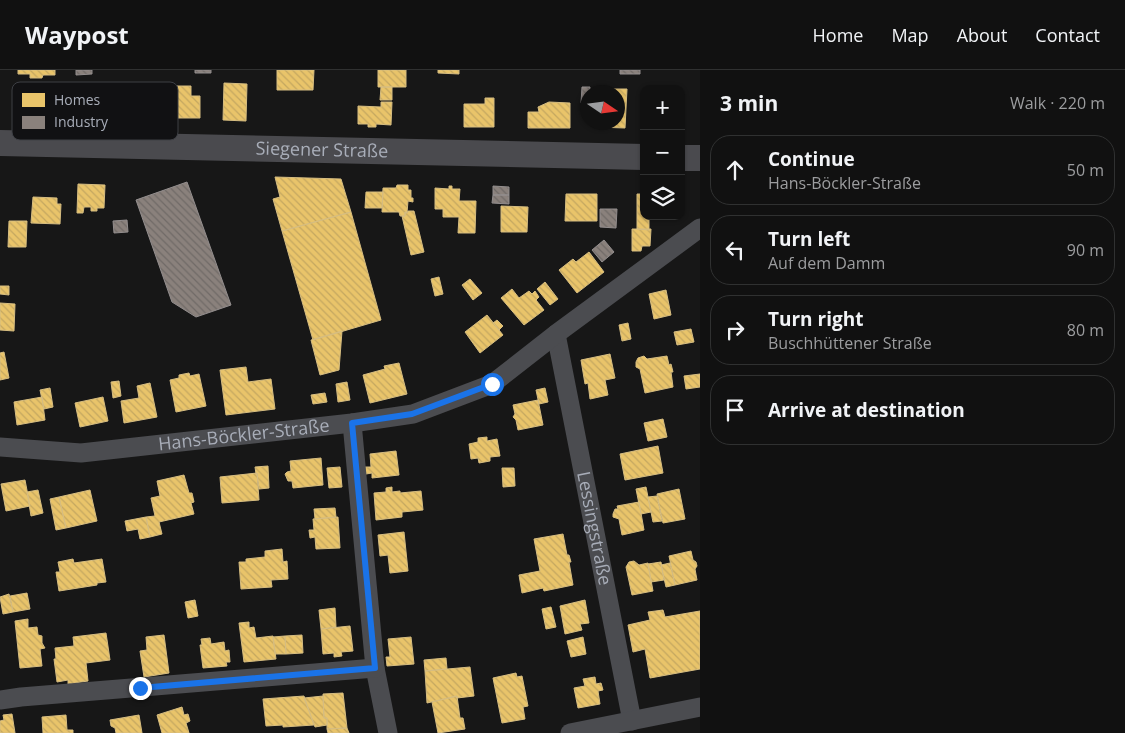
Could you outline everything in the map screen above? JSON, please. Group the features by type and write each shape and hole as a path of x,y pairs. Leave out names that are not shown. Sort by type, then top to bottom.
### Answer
{"main road":[{"name":"Siegener Straße","path":"0,143 640,157"},
{"path":"685,158 700,158"}],"street":[{"name":"Hans-Böckler-Straße","path":"0,448 81,453 352,423 412,414 492,384 556,334 700,228"},
{"name":"Lessingstraße","path":"556,334 632,721"},
{"path":"352,423 375,668 388,733"},
{"path":"0,700 375,668"},
{"path":"570,733 700,707"}],"building: Homes":[{"path":"18,70 55,70 55,75 30,78 30,74 18,74"},
{"path":"277,70 314,70 313,90 277,90"},
{"path":"378,70 406,70 406,87 378,87"},
{"path":"438,70 459,70 459,74 438,73"},
{"path":"224,83 247,84 246,121 223,120"},
{"path":"178,86 191,86 191,96 200,96 200,118 178,118"},
{"path":"381,87 392,87 392,100 380,100"},
{"path":"625,89 627,89 625,128"},
{"path":"485,98 494,98 494,127 464,127 464,104 485,104"},
{"path":"381,102 392,102 391,125 376,124 376,127 368,127 368,124 358,124 358,106 381,107"},
{"path":"549,102 570,103 570,128 528,128 528,112 539,112 538,107"},
{"path":"275,177 341,179 351,212 282,231 273,199 280,197"},
{"path":"78,184 105,185 104,208 97,208 97,211 91,211 91,207 84,207 83,213 77,213"},
{"path":"397,185 408,185 408,190 411,190 413,202 408,201 405,216 400,216 399,212 382,212 383,188 396,188"},
{"path":"449,186 452,186 452,189 460,189 459,201 476,201 475,233 458,233 459,217 443,217 443,209 435,209 435,188 449,189"},
{"path":"366,192 383,192 382,208 365,208"},
{"path":"566,194 597,194 597,221 565,221"},
{"path":"637,194 640,194 640,220 649,220 649,230 637,229"},
{"path":"33,197 57,198 57,204 61,204 60,224 31,223"},
{"path":"501,206 528,207 527,232 501,232"},
{"path":"408,211 414,211 424,252 411,255 402,216 405,216 405,212 407,213"},
{"path":"351,212 381,320 313,340 282,231"},
{"path":"9,221 27,221 26,247 8,247"},
{"path":"632,229 651,229 650,246 642,246 641,251 632,251"},
{"path":"589,252 604,272 577,293 559,270 573,259 576,262"},
{"path":"439,277 443,294 435,296 431,279"},
{"path":"470,279 482,293 473,300 462,285"},
{"path":"545,282 558,299 550,305 537,289"},
{"path":"0,286 9,286 9,295 0,294"},
{"path":"512,289 519,298 529,291 532,294 535,291 539,297 536,300 544,310 524,325 501,298"},
{"path":"666,290 671,315 654,319 649,294"},
{"path":"0,303 15,304 14,331 0,330"},
{"path":"487,315 503,335 480,353 465,332"},
{"path":"497,320 503,326 499,330 493,323"},
{"path":"628,323 631,339 622,341 619,325"},
{"path":"691,329 694,342 677,345 674,332"},
{"path":"342,331 339,370 320,375 311,340"},
{"path":"4,352 9,378 0,380 0,353"},
{"path":"610,354 615,378 605,380 608,395 590,399 588,383 585,384 581,360"},
{"path":"644,356 647,359 667,356 673,372 671,372 673,387 645,393 640,369 636,367 638,358"},
{"path":"399,363 407,394 370,403 363,375 385,369 384,366"},
{"path":"246,367 248,382 271,379 275,409 226,415 220,370"},
{"path":"189,373 190,376 199,374 206,406 176,412 170,380 179,378 179,375"},
{"path":"700,374 700,387 686,389 684,376"},
{"path":"119,381 121,396 113,398 111,382"},
{"path":"347,382 350,400 338,402 336,384"},
{"path":"150,383 157,417 124,423 121,401 139,398 137,386"},
{"path":"50,388 53,407 44,409 40,390"},
{"path":"545,388 548,402 539,404 536,390"},
{"path":"325,393 327,402 313,404 311,395"},
{"path":"42,397 45,420 17,425 14,402"},
{"path":"103,397 108,421 80,427 75,403"},
{"path":"538,400 543,425 518,430 516,420 513,417 515,414 513,405"},
{"path":"663,419 667,437 648,441 644,423"},
{"path":"487,437 487,441 497,439 500,456 490,457 490,461 479,463 478,458 471,459 469,444 478,442 478,438"},
{"path":"658,446 663,473 625,480 620,454"},
{"path":"396,451 399,475 372,478 372,473 366,474 365,467 371,467 370,454"},
{"path":"321,458 323,485 293,488 292,481 288,481 285,474 291,471 290,461"},
{"path":"268,466 269,488 259,489 255,467"},
{"path":"340,467 342,487 329,488 327,468"},
{"path":"502,468 514,468 515,486 503,487"},
{"path":"257,473 259,500 222,503 220,477"},
{"path":"184,475 189,493 192,493 194,502 191,503 194,514 159,522 162,534 150,537 146,517 155,516 151,498 160,496 157,481"},
{"path":"25,480 30,506 6,511 1,484"},
{"path":"392,487 392,492 421,491 423,510 402,512 402,517 376,520 374,493 386,492 386,488"},
{"path":"646,487 651,512 641,514 636,489"},
{"path":"679,489 685,519 663,523 657,494"},
{"path":"38,490 43,513 31,516 27,492"},
{"path":"90,490 97,521 66,528 59,497"},
{"path":"657,496 662,521 653,522 648,497"},
{"path":"59,497 66,528 56,530 50,499"},
{"path":"639,502 644,530 622,535 619,519 613,517 615,509 618,509 617,506"},
{"path":"335,508 336,517 315,519 314,509"},
{"path":"146,517 150,537 140,539 138,529 127,531 125,521"},
{"path":"338,517 340,548 316,549 315,537 310,538 309,530 314,530 313,519"},
{"path":"404,532 408,571 390,573 388,555 380,556 378,535"},
{"path":"563,534 567,555 569,555 571,562 569,562 573,585 544,591 543,588 522,593 519,575 540,571 534,539"},
{"path":"282,549 283,562 287,561 288,579 271,580 272,587 241,589 239,562 246,562 246,559 265,557 265,551"},
{"path":"691,551 697,566 695,569 697,580 675,585 669,556"},
{"path":"73,559 74,563 102,559 106,582 59,591 56,572 60,572 58,562"},
{"path":"634,561 639,565 648,563 653,591 632,595 626,567 629,562"},
{"path":"661,562 664,580 651,582 648,564"},
{"path":"670,563 675,585 666,587 661,565"},
{"path":"27,593 30,609 13,612 10,596"},
{"path":"9,594 13,612 3,614 0,597"},
{"path":"195,600 198,616 188,618 185,602"},
{"path":"585,600 589,623 580,624 582,630 565,634 560,606"},
{"path":"551,607 556,627 546,629 542,609"},
{"path":"335,608 336,627 321,629 319,610"},
{"path":"663,610 665,617 700,611 700,669 650,678 645,649 633,652 628,625 650,620 648,612"},
{"path":"28,619 28,628 37,627 38,635 42,636 42,643 45,648 40,649 42,666 20,668 15,621"},
{"path":"249,622 249,628 254,627 256,638 273,636 276,659 244,662 239,623"},
{"path":"350,626 353,651 341,652 342,656 334,657 334,653 323,654 321,629"},
{"path":"106,633 110,660 86,663 88,681 68,684 68,680 57,682 54,659 56,659 55,648 74,646 73,637"},
{"path":"164,635 169,673 144,677 140,651 147,650 146,637"},
{"path":"302,635 303,653 286,654 285,636"},
{"path":"285,636 286,654 275,654 273,637"},
{"path":"411,637 414,664 387,666 386,657 390,657 388,639"},
{"path":"583,637 586,654 571,657 567,641"},
{"path":"210,638 211,644 224,642 225,651 229,650 230,662 226,662 227,666 203,668 201,639"},
{"path":"446,658 447,669 425,671 424,660"},
{"path":"470,667 474,696 457,698 457,696 427,703 425,671"},
{"path":"516,673 517,677 522,676 528,706 523,707 525,719 502,723 493,678"},
{"path":"595,677 596,684 601,683 603,690 598,691 600,704 578,708 574,688 585,686 583,679"},
{"path":"343,693 347,728 327,729 327,718 324,718 323,694"},
{"path":"304,696 314,725 266,726 263,699"},
{"path":"323,696 324,718 327,718 327,725 315,727 304,698"},
{"path":"457,696 460,718 463,718 465,729 438,733 432,702"},
{"path":"182,707 184,715 188,714 190,721 186,723 189,733 162,733 157,715"},
{"path":"12,714 15,733 0,733 0,721 4,720 3,715"},
{"path":"66,715 67,730 73,730 73,733 43,733 42,717"},
{"path":"139,715 142,733 116,733 115,728 111,726 110,720"},
{"path":"347,728 349,733 328,733 327,729"}],"building: Industry":[{"path":"76,70 92,70 92,74 76,75"},
{"path":"195,70 211,70 211,73 195,73"},
{"path":"620,70 640,70 640,74 620,74"},
{"path":"187,182 231,305 196,317 172,302 136,200"},
{"path":"493,186 509,187 509,195 493,195"},
{"path":"493,195 509,195 509,204 492,203"},
{"path":"600,209 617,209 616,228 600,227"},
{"path":"127,220 128,232 114,233 113,221"},
{"path":"604,240 614,252 602,262 592,250"}],"route":[{"path":"140,688 375,668 352,423 412,414 492,384"}]}
